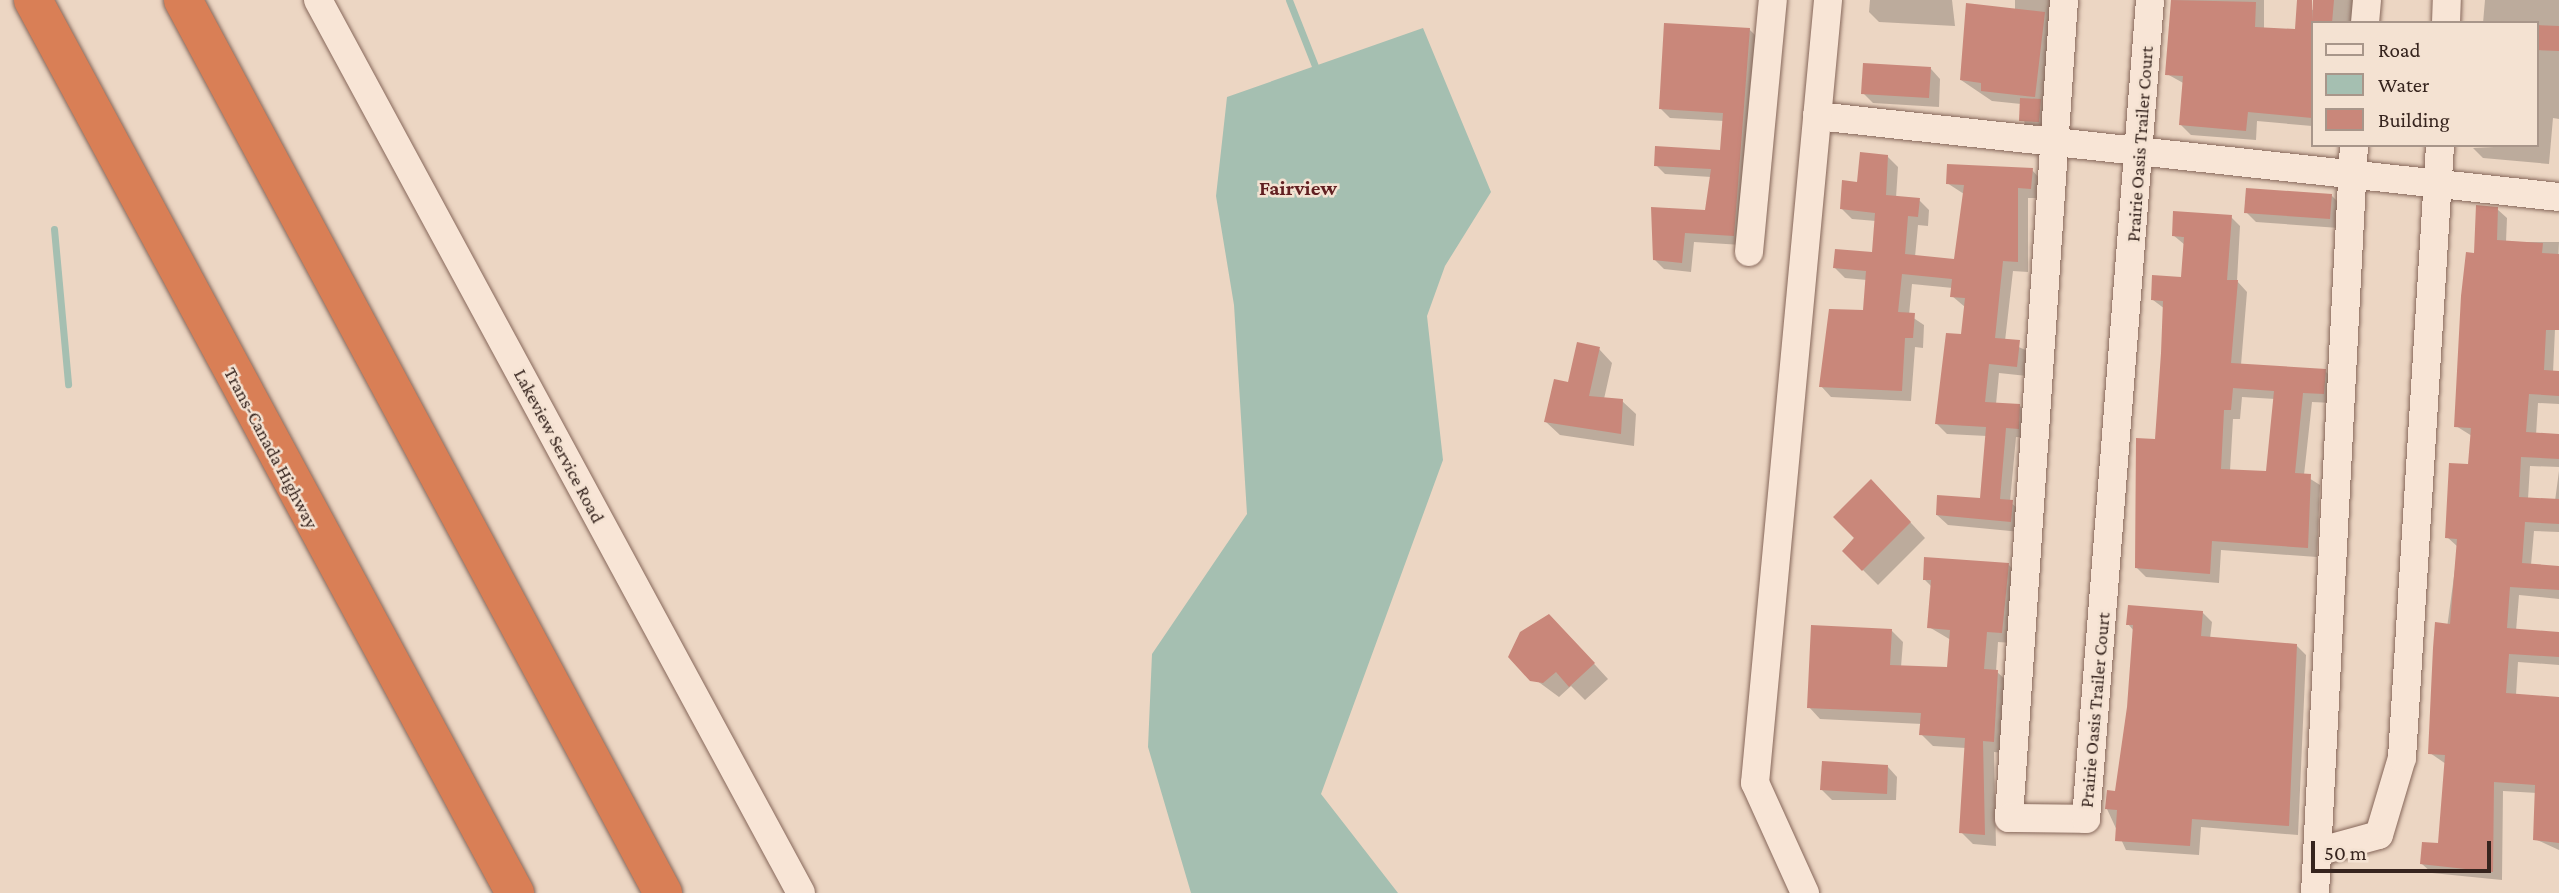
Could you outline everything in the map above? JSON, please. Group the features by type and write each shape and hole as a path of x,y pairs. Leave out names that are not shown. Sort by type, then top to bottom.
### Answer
{"highway":[{"name":"Trans-Canada Highway","path":"33,0 515,893"},
{"path":"183,0 663,893"}],"street":[{"name":"Lakeview Service Road","path":"318,0 801,893"},
{"path":"1749,252 1773,0"},
{"path":"1805,893 1755,783 1828,0"},
{"name":"Prairie Oasis Trailer Court","path":"2064,0 2009,818 2086,819 2141,150 2150,0"},
{"path":"2365,21 2367,0"},
{"path":"2446,21 2447,0"},
{"path":"1817,116 2351,173 2438,186 2559,197"},
{"path":"2315,893 2354,147"},
{"path":"2317,852 2379,835 2402,758 2440,147"}],"water":[{"path":"1423,28 1491,192 1445,266 1427,316 1443,460 1321,794 1398,893 1191,893 1148,747 1152,654 1247,514 1234,305 1216,196 1227,97"}],"building":[{"path":"2171,0 2256,2 2255,27 2295,29 2297,0 2312,0 2310,118 2248,112 2246,131 2179,125 2183,76 2165,75"},
{"path":"2313,0 2334,0 2332,21 2312,21"},
{"path":"1966,3 2045,12 2035,97 1981,91 1981,83 1960,80"},
{"path":"1664,23 1750,28 1734,236 1685,233 1682,263 1653,260 1651,207 1705,210 1711,169 1654,166 1655,146 1720,150 1723,113 1659,109"},
{"path":"2538,25 2559,26 2559,51 2538,50"},
{"path":"1863,63 1931,67 1929,98 1861,94"},
{"path":"2020,98 2041,99 2039,122 2019,121"},
{"path":"1860,152 1888,155 1886,195 1920,198 1918,217 1908,216 1905,254 1954,259 1964,185 1946,184 1947,164 2033,168 2031,189 2018,188 2018,262 2003,261 1995,338 2020,340 2017,367 1989,364 1985,402 2020,404 2019,429 2006,428 2000,499 2013,500 2011,522 1936,515 1937,495 1980,498 1986,427 1935,424 1946,333 1961,334 1965,298 1950,297 1952,279 1902,274 1898,312 1915,313 1913,338 1905,338 1902,391 1819,387 1829,309 1863,310 1866,271 1833,268 1835,249 1872,252 1875,213 1840,209 1842,180 1857,182"},
{"path":"2246,188 2332,194 2330,219 2244,213"},
{"path":"2476,205 2498,207 2497,240 2543,243 2542,253 2559,254 2559,330 2546,330 2544,370 2559,371 2559,396 2529,394 2526,432 2559,434 2559,459 2521,457 2519,497 2559,499 2559,524 2525,522 2522,563 2559,566 2559,590 2510,587 2507,628 2559,632 2559,657 2509,654 2506,693 2559,697 2559,843 2533,840 2535,785 2494,782 2493,872 2420,864 2422,842 2438,843 2445,755 2428,754 2433,648 2435,622 2450,624 2457,539 2445,538 2449,463 2468,464 2471,428 2454,427 2461,296 2466,252 2474,253"},
{"path":"2173,211 2232,215 2227,280 2238,280 2231,363 2326,369 2324,394 2303,393 2295,473 2311,474 2308,548 2212,541 2210,574 2135,568 2136,438 2155,439 2161,353 2163,301 2151,300 2152,275 2181,277 2184,237 2172,236","holes":["2233,388 2274,391 2266,471 2221,469 2224,410 2231,410"]},
{"path":"1577,342 1600,347 1589,396 1623,399 1621,434 1544,422 1554,379 1568,382"},
{"path":"1871,479 1911,522 1862,571 1842,551 1854,538 1833,517"},
{"path":"1924,557 2009,563 2002,633 1987,632 1984,669 1998,670 1994,742 1983,741 1985,835 1959,833 1965,738 1919,735 1921,713 1807,708 1811,625 1892,629 1890,665 1947,667 1950,630 1927,628 1931,580 1923,580"},
{"path":"2128,605 2203,611 2201,636 2297,644 2289,826 2192,819 2190,846 2115,841 2117,810 2105,809 2107,790 2115,791 2127,707 2133,625 2126,625"},
{"path":"1549,614 1595,663 1569,687 1556,672 1543,683 1530,681 1508,657 1520,632"},
{"path":"1822,761 1888,765 1887,794 1820,790"}],"waterway":[{"path":"1289,0 1315,66"},
{"path":"54,229 68,384"}],"district":[{"name":"Fairview","path":"1298,188"}]}
